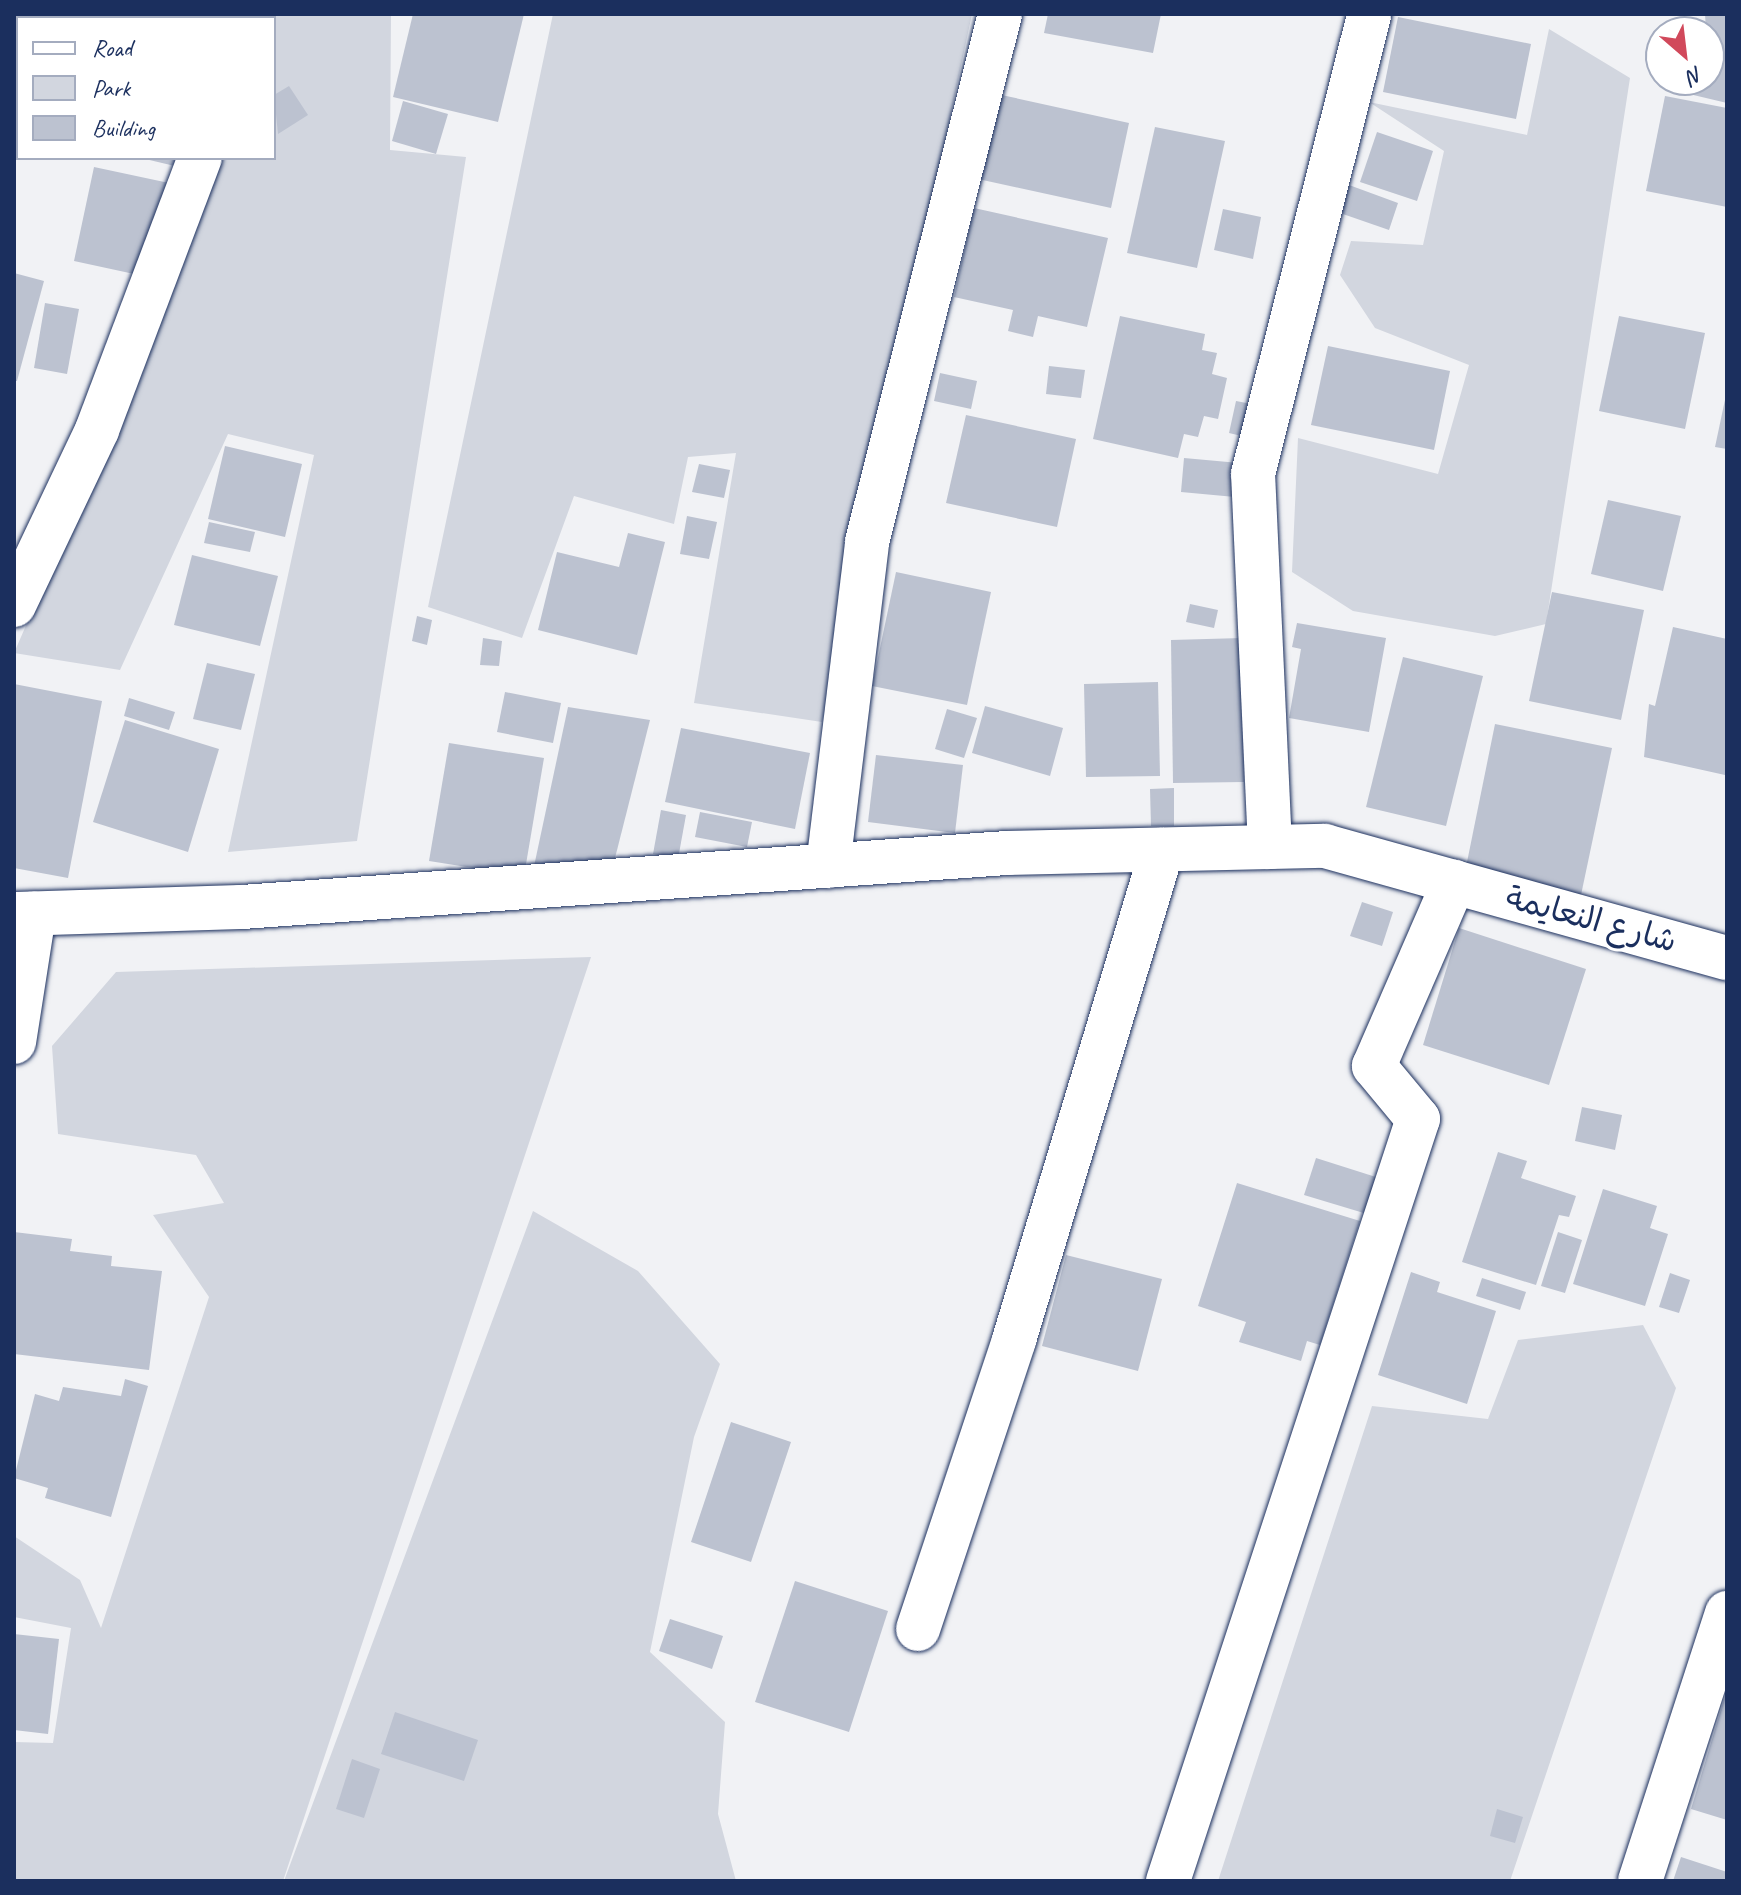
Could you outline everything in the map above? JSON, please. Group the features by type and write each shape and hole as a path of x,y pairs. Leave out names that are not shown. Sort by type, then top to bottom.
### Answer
{"street":[{"path":"828,866 867,542 1000,14"},
{"path":"1270,847 1253,474 1369,14"},
{"path":"14,605 97,430 199,160"},
{"name":"شارع النعايمة","path":"24,914 242,907 828,866 1162,850 1325,846 1727,958"},
{"path":"918,1629 1014,1340 1162,850"},
{"path":"1168,1881 1418,1119 1374,1066 1454,882"},
{"path":"14,1042 24,914"},
{"path":"1640,1881 1727,1613"}],"green space":[{"path":"250,14 391,14 390,150 466,157 357,841 228,852 314,455 228,434 120,670 14,653 148,346 211,160 276,160 276,16"},
{"path":"553,14 972,14 822,722 694,703 736,453 688,457 674,524 574,496 522,638 428,607"},
{"path":"1549,29 1630,78 1546,624 1495,636 1353,611 1292,572 1298,438 1438,474 1469,365 1375,328 1340,275 1351,241 1423,245 1444,151 1369,102 1527,135"},
{"path":"591,957 283,1881 14,1881 14,1742 53,1743 71,1628 14,1617 14,1536 80,1580 101,1628 209,1297 153,1215 224,1203 196,1155 58,1134 52,1046 116,972"},
{"path":"533,1211 638,1271 720,1364 694,1437 650,1652 725,1722 718,1814 736,1881 284,1881"},
{"path":"1643,1325 1676,1388 1510,1881 1218,1881 1372,1406 1488,1419 1518,1340"}],"building":[{"path":"14,14 82,14 16,16 16,31"},
{"path":"413,14 524,14 498,122 393,97"},
{"path":"1048,14 1161,14 1153,53 1044,33"},
{"path":"1727,14 1727,103 1698,96 1725,96 1725,16 1705,16"},
{"path":"1398,17 1531,44 1516,119 1383,92"},
{"path":"14,59 16,148 14,147"},
{"path":"289,86 308,115 278,134 276,114 276,94"},
{"path":"997,94 1129,123 1111,208 978,179"},
{"path":"1665,96 1727,108 1727,207 1646,191"},
{"path":"403,101 448,114 436,154 392,141"},
{"path":"1155,127 1225,141 1197,268 1127,253"},
{"path":"1377,132 1433,151 1417,201 1360,182"},
{"path":"149,160 181,160 179,167"},
{"path":"94,167 169,183 148,277 74,261"},
{"path":"1349,185 1398,203 1389,230 1340,213"},
{"path":"974,208 1108,238 1087,327 1038,316 1033,337 1008,331 1013,310 954,297"},
{"path":"1223,209 1261,217 1253,259 1214,250"},
{"path":"14,273 44,281 17,381 14,381"},
{"path":"45,303 79,309 67,374 34,368"},
{"path":"1120,316 1205,334 1202,350 1217,353 1212,374 1227,378 1218,419 1204,416 1198,437 1184,434 1178,458 1093,439"},
{"path":"1619,316 1705,333 1685,429 1599,411"},
{"path":"1328,346 1450,371 1434,450 1311,425"},
{"path":"1049,366 1085,370 1081,398 1046,394"},
{"path":"940,373 977,381 971,409 934,401"},
{"path":"1727,395 1727,449 1715,447"},
{"path":"1236,401 1257,405 1250,438 1229,433"},
{"path":"966,415 1076,439 1057,527 946,503"},
{"path":"225,446 302,464 285,537 208,519"},
{"path":"1184,458 1239,463 1235,497 1181,492"},
{"path":"699,464 730,470 724,498 692,492"},
{"path":"1608,500 1681,516 1663,591 1591,574"},
{"path":"687,516 717,522 709,559 680,554"},
{"path":"209,522 255,532 250,552 204,543"},
{"path":"628,533 665,542 637,655 538,630 557,552 619,567"},
{"path":"192,555 278,576 260,646 174,625"},
{"path":"896,572 991,592 967,705 872,686"},
{"path":"1552,592 1644,610 1621,720 1529,701"},
{"path":"1190,604 1218,610 1214,628 1186,622"},
{"path":"417,616 432,620 427,645 412,641"},
{"path":"1297,623 1386,638 1369,732 1289,718 1301,649 1292,647"},
{"path":"1673,627 1727,639 1725,775 1644,757 1649,704 1655,706"},
{"path":"483,638 502,641 499,666 480,665"},
{"path":"1242,638 1244,782 1173,783 1171,640"},
{"path":"1403,657 1483,676 1446,826 1366,807"},
{"path":"207,663 255,674 241,730 193,719"},
{"path":"1158,682 1160,776 1086,777 1084,684"},
{"path":"14,684 102,701 68,878 14,868"},
{"path":"505,692 561,703 553,743 497,732"},
{"path":"129,698 175,712 169,730 124,716"},
{"path":"985,706 1063,728 1050,776 972,753"},
{"path":"568,707 650,720 614,862 533,871"},
{"path":"947,709 977,718 964,758 935,749"},
{"path":"125,720 219,749 188,852 93,822"},
{"path":"1495,724 1612,748 1581,895 1465,872"},
{"path":"681,728 810,753 795,829 665,802"},
{"path":"449,743 544,758 524,876 429,861"},
{"path":"876,755 963,765 955,833 868,822"},
{"path":"1174,788 1174,826 1151,826 1150,789"},
{"path":"661,810 686,815 678,859 653,854"},
{"path":"700,812 752,822 747,847 695,837"},
{"path":"1362,902 1393,912 1382,946 1350,936"},
{"path":"1459,928 1586,969 1549,1085 1423,1045"},
{"path":"1582,1107 1622,1115 1615,1150 1575,1141"},
{"path":"1498,1152 1527,1161 1521,1178 1576,1196 1569,1217 1559,1215 1536,1285 1462,1262"},
{"path":"1316,1158 1379,1178 1367,1214 1304,1195"},
{"path":"1237,1183 1360,1221 1320,1345 1307,1341 1301,1361 1239,1342 1246,1322 1198,1306"},
{"path":"1603,1189 1657,1206 1650,1228 1668,1234 1645,1306 1573,1284"},
{"path":"14,1232 72,1239 70,1251 112,1256 111,1266 162,1271 149,1370 14,1354"},
{"path":"1558,1232 1582,1240 1565,1293 1541,1286"},
{"path":"1066,1255 1162,1279 1138,1371 1042,1346"},
{"path":"1411,1272 1440,1282 1437,1292 1496,1311 1467,1404 1378,1375"},
{"path":"1670,1273 1690,1280 1679,1313 1659,1307"},
{"path":"1482,1278 1526,1292 1520,1310 1476,1296"},
{"path":"125,1379 148,1386 111,1517 45,1498 48,1488 14,1478 35,1394 59,1401 63,1387 121,1396"},
{"path":"731,1422 791,1442 751,1562 691,1542"},
{"path":"795,1581 888,1611 849,1732 755,1702"},
{"path":"670,1619 723,1636 712,1669 659,1651"},
{"path":"14,1634 59,1639 48,1734 14,1730"},
{"path":"1727,1693 1727,1820 1691,1809"},
{"path":"395,1712 478,1740 464,1781 381,1754"},
{"path":"352,1759 380,1769 364,1818 336,1809"},
{"path":"1497,1809 1523,1817 1515,1843 1490,1836"},
{"path":"1681,1857 1727,1872 1727,1881 1673,1881"}]}
